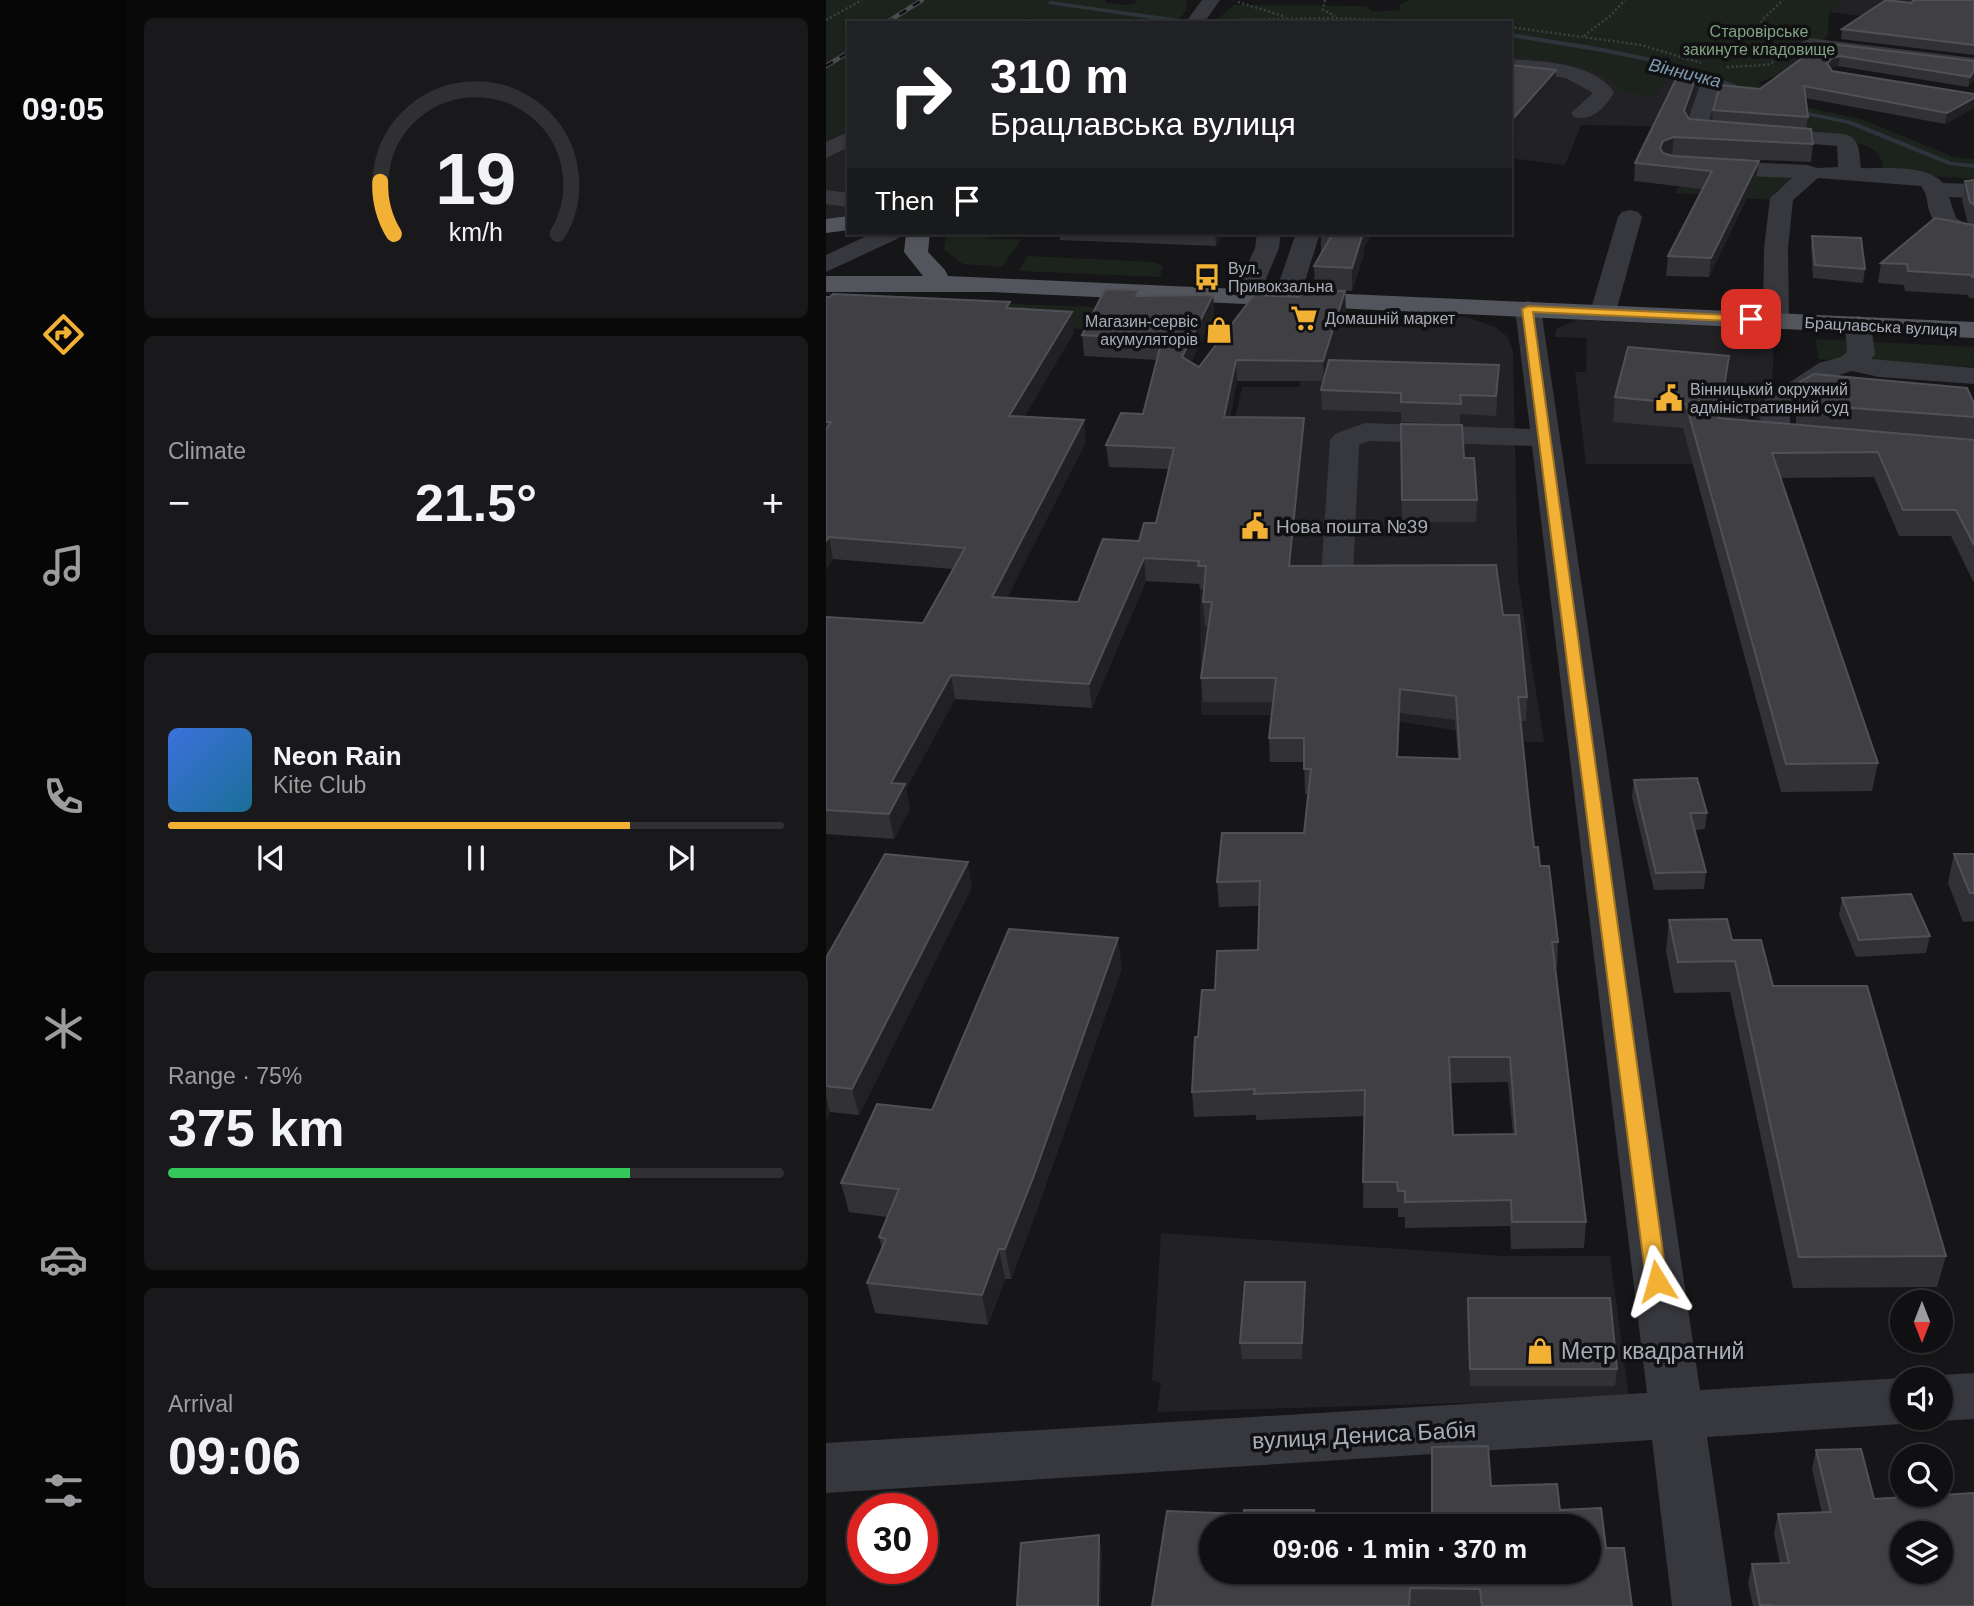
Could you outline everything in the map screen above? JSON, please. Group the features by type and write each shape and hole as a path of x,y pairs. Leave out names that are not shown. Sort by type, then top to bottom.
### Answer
{"main road":[{"path":"826,226 847,223"},
{"path":"917,235 914,246 918,259 936,275"},
{"name":"Брацлавська вулиця","path":"826,267 936,275 991,284"},
{"name":"Брацлавська вулиця","path":"826,284 991,284 1974,330"}],"street":[{"path":"1196,21 1211,0"},
{"path":"1808,44 1974,64"},
{"path":"1512,65 1583,77 1597,83 1604,92 1599,101 1581,113"},
{"path":"1709,88 1696,129 1844,140 1847,142 1850,175"},
{"path":"826,151 847,139"},
{"path":"1686,166 1919,178 1928,181 1936,189 1943,222 1952,229 1974,237"},
{"path":"1776,320 1776,248 1782,198 1809,175 1808,172"},
{"path":"1936,189 1974,191"},
{"path":"826,197 847,200"},
{"path":"1603,312 1630,217"},
{"path":"826,239 847,233"},
{"path":"826,267 887,235"},
{"path":"1246,296 1267,248 1269,235"},
{"path":"1287,297 1307,235"},
{"path":"1528,309 1702,1606"},
{"path":"1842,444 1776,439 1776,404 1829,369 1851,363 1861,354 1858,324"},
{"path":"1851,363 1879,369 1974,376"},
{"path":"1337,577 1345,440 1365,432 1544,438"},
{"path":"1953,1397 1974,1396"},
{"name":"вулиця Дениса Бабія","path":"826,1468 1890,1402"}],"path":[{"path":"826,20 862,0"},
{"path":"1325,0 1323,10 1342,18"},
{"path":"1583,37 1625,0"},
{"path":"1783,0 1762,20 1761,26 1773,34 1808,44"},
{"path":"1234,1 1294,19"},
{"path":"1237,20 1342,18 1413,21"},
{"path":"1512,27 1650,47 1704,64"},
{"path":"1720,67 1767,65 1808,44"}],"shaded area":[{"path":"1841,0 1974,0 1913,22 1829,12"},
{"path":"1512,43 1603,60 1699,85 1721,94 1788,136 1643,126 1581,125 1565,165 1512,158"},
{"path":"847,131 847,218 826,222 826,140"},
{"path":"1261,307 1466,317 1495,327 1508,337 1513,352 1518,579 1544,742 1357,715 1201,715 1200,583 1242,387 1299,387 1303,368"},
{"path":"1576,320 1774,329 1771,440 1754,464 1586,464 1575,372 1586,372 1587,338 1555,337 1556,329"},
{"path":"1161,1233 1504,1256 1610,1256 1629,1398 1157,1412 1161,1383 1152,1380"}],"green space":[{"path":"826,0 1105,0 1106,3 1127,5 1137,3 1135,0 1186,0 1187,9 1178,21 1052,21 1028,18 1024,21 847,21 847,131 826,140"},
{"name":"Старовірське закинуте кладовище","path":"1410,0 1841,0 1829,12 1828,35 1793,69 1758,83 1789,103 1864,120 1953,157 1974,159 1974,179 1893,173 1883,169 1880,157 1872,149 1859,143 1789,132 1772,125 1722,94 1694,84 1665,78 1657,96 1622,92 1614,82 1589,69 1555,61 1512,56 1512,21 1216,21 1233,5 1366,6 1372,12 1401,10 1399,5"},
{"path":"1699,171 1800,177 1776,191 1772,200 1675,193 1686,178"},
{"path":"946,235 989,235 987,238 1022,239 1002,267 963,264 944,250"},
{"path":"1028,256 1153,262 1163,266 1160,277 1019,271"},
{"path":"981,303 1097,307 1168,333 1015,326"},
{"path":"1815,339 1974,347 1974,367 1819,359"}],"building":[{"path":"1886,0 1911,3 1914,0 1974,0 1974,45 1842,29"},
{"path":"1823,43 1974,61 1974,71 1970,77 1840,56 1827,63 1832,71 1974,94 1974,98 1947,113 1804,86 1808,117 1713,110 1720,85 1760,89"},
{"path":"1512,65 1556,70 1512,120"},
{"path":"1678,75 1696,77 1684,111 1689,119 1811,129 1813,144 1674,137 1663,141 1660,148 1663,153 1673,156 1759,161 1711,258 1668,256 1712,171 1635,163"},
{"path":"1974,180 1974,205 1970,202 1965,181"},
{"path":"1935,218 1974,225 1974,277 1908,271 1907,264 1881,263"},
{"path":"1332,235 1362,235 1352,268 1314,266"},
{"path":"1812,236 1861,238 1865,269 1815,265"},
{"path":"1105,289 1139,290 1136,296 1213,295 1182,357 1199,367 1254,295 1299,297 1303,290 1345,291 1323,361 1236,360 1224,417 1304,418 1289,566 1496,565 1503,615 1519,615 1527,697 1518,697 1529,804 1534,847 1538,847 1540,866 1549,866 1558,942 1552,942 1586,1222 1512,1222 1511,1200 1405,1202 1405,1191 1398,1191 1397,1182 1363,1182 1365,1090 1254,1094 1255,1089 1192,1092 1195,1037 1198,1037 1202,990 1215,990 1217,951 1258,950 1260,881 1217,882 1222,833 1304,833 1311,769 1304,769 1304,738 1269,738 1276,678 1201,678 1212,602 1203,602 1206,566 1198,566 1199,561 1144,558 1089,684 951,675 891,783 905,784 889,814 826,810 826,617 923,623 965,548 829,537 826,541 826,429 831,422 826,422 826,297 833,294 1010,302 1006,308 1072,312 1009,416 1084,420 992,597 1078,602 1103,539 1139,541 1144,523 1156,523 1174,448 1106,445 1121,413 1143,414 1162,340 1082,335","holes":["1400,689 1456,696 1460,759 1397,757","1449,1057 1510,1057 1516,1134 1453,1135"]},
{"path":"1628,347 1729,356 1719,418 1974,440 1974,545 1956,510 1903,510 1878,452 1772,453 1878,763 1786,764 1686,404 1615,397"},
{"path":"1329,360 1499,365 1496,396 1460,395 1461,404 1401,402 1401,393 1321,390"},
{"path":"1814,374 1967,388 1974,403 1974,417 1799,404 1800,382"},
{"path":"1401,424 1462,425 1464,458 1474,458 1477,500 1402,500"},
{"path":"1697,778 1707,813 1690,813 1706,872 1656,873 1634,780"},
{"path":"885,854 968,862 852,1089 826,1086 826,958"},
{"path":"1954,854 1974,854 1974,893 1970,893"},
{"path":"1911,894 1930,936 1859,940 1842,898"},
{"path":"1727,919 1732,940 1761,940 1773,986 1867,986 1946,1256 1799,1257 1735,961 1678,962 1669,920"},
{"path":"1009,929 1118,938 1005,1249 999,1249 982,1295 867,1283 886,1239 879,1237 899,1189 841,1183 877,1104 932,1110"},
{"path":"1245,1282 1305,1282 1302,1343 1240,1343"},
{"name":"Метр квадратний","path":"1468,1298 1610,1298 1617,1369 1470,1369"},
{"path":"1488,1446 1491,1486 1557,1484 1560,1510 1601,1508 1606,1548 1624,1548 1632,1606 1482,1606 1480,1589 1410,1588 1409,1606 1152,1606 1167,1511 1244,1514 1199,1514 1199,1584 1601,1584 1601,1514 1432,1514 1432,1447"},
{"path":"1861,1449 1874,1499 1890,1498 1890,1507 1953,1507 1953,1494 1974,1493 1974,1606 1760,1605 1752,1564 1789,1563 1778,1514 1831,1512 1816,1450"},
{"path":"1244,1510 1314,1510 1314,1514 1244,1514"},
{"path":"1099,1535 1098,1606 1017,1606 1021,1543"}],"waterway":[{"name":"Вінничка","path":"1050,3 1180,21"},
{"name":"Вінничка","path":"1512,35 1663,63 1693,71 1750,94"},
{"name":"Вінничка","path":"1793,111 1850,122 1951,164 1974,166"}],"railway":[{"path":"889,21 922,0"},
{"path":"826,66 847,53"}],"place":[{"name":"Вул. Привокзальна","path":"1207,277"},
{"name":"Домашній маркет","path":"1304,318"},
{"name":"Магазин-сервіс акумуляторів","path":"1219,330"},
{"name":"Вінницький окружний адміністративний суд","path":"1669,398"},
{"name":"Нова пошта №39","path":"1255,526"},
{"name":"Метр квадратний","path":"1540,1351"}],"route":[{"path":"1657,1281 1528,309 1751,319"}]}
